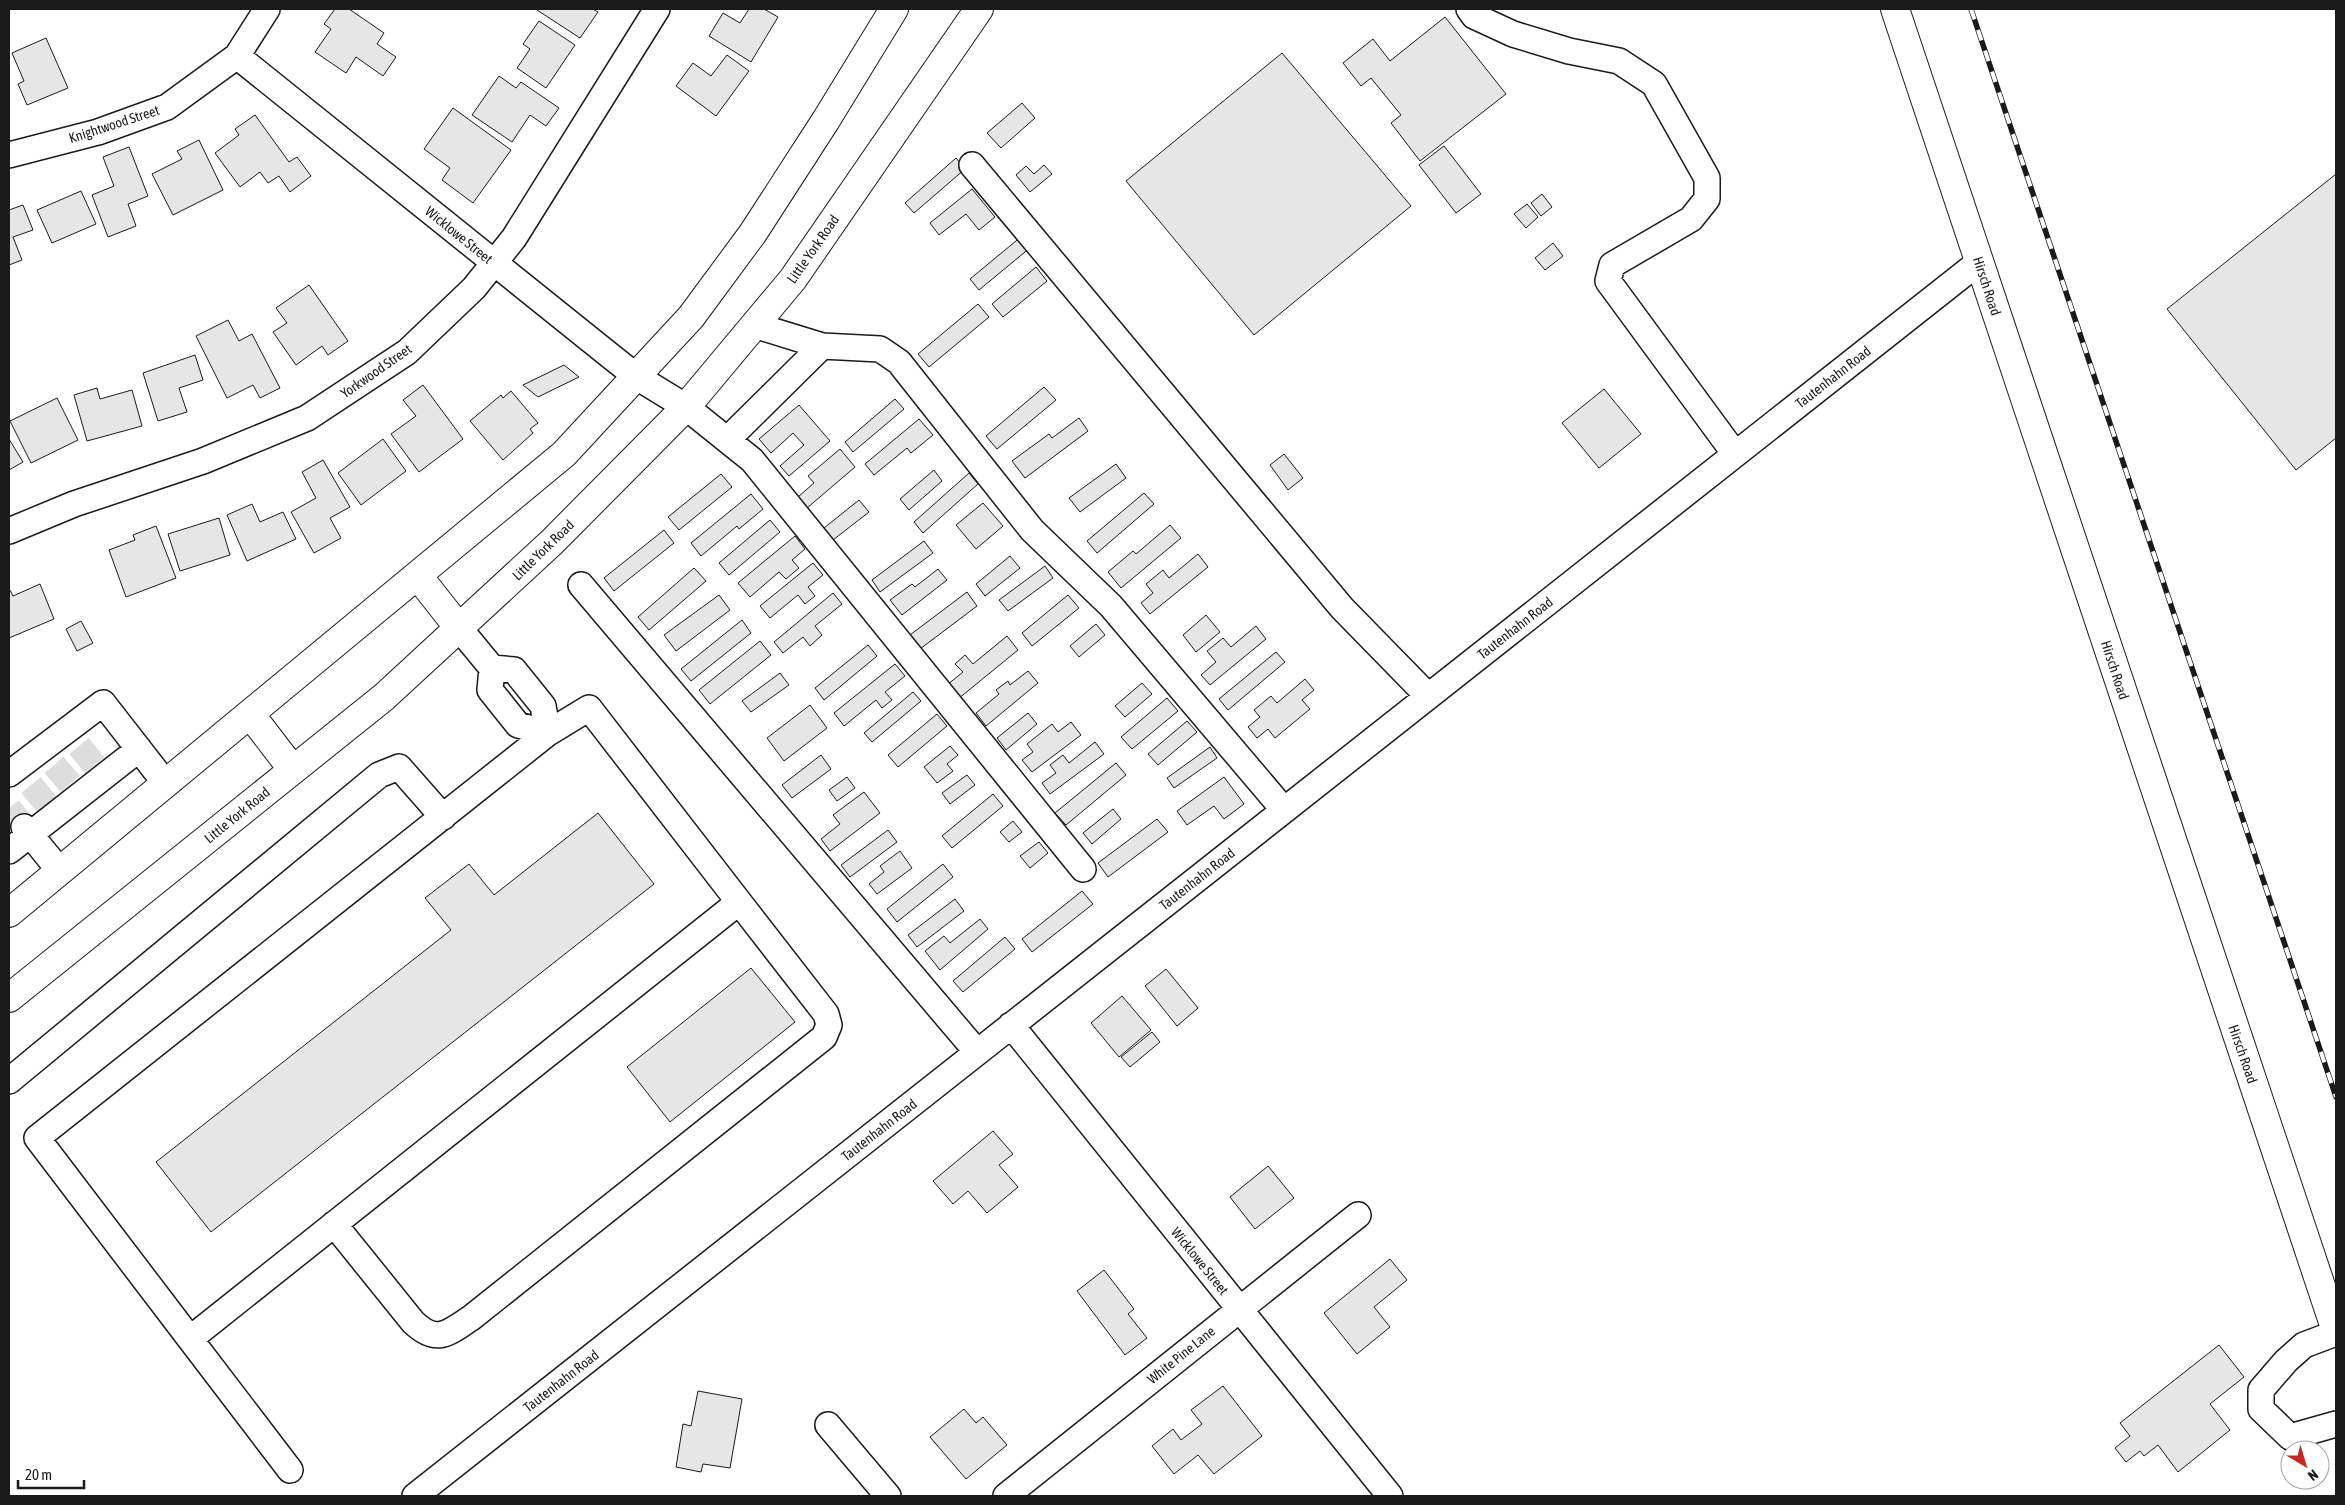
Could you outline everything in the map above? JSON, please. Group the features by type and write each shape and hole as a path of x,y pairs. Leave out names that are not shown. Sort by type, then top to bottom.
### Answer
{"main road":[{"path":"9,913 564,454 637,377 690,317 753,233 826,120 894,9"},
{"name":"Little York Road","path":"9,998 384,698 552,542 686,407 792,279 979,9"},
{"name":"Hirsch Road","path":"1895,9 2336,1332"},
{"path":"418,576 459,628"},
{"path":"250,714 294,770"}],"street":[{"name":"Knightwood Street","path":"9,155 98,132 167,107 237,56 267,9"},
{"name":"Yorkwood Street","path":"9,532 74,504 203,462 307,418 407,352 474,288 514,238 657,9"},
{"path":"1468,9 1474,16 1513,34 1568,51 1619,61 1654,84 1706,178 1707,199 1691,219 1612,265 1608,280 1735,454"},
{"name":"Wicklowe Street","path":"237,56 637,377 686,407 752,460 1083,869"},
{"path":"972,165 1342,608 1428,696"},
{"name":"Tautenhahn Road","path":"415,1496 1979,262"},
{"path":"754,325 822,346 880,349 899,362 1032,530 1111,606 1284,810"},
{"path":"727,440 822,346"},
{"path":"581,585 977,1052"},
{"path":"459,628 492,668 514,670 543,706 548,733"},
{"path":"19,776 73,738 103,703 166,784"},
{"path":"290,1470 37,1138 548,733 589,708 826,1014 829,1025 824,1037 471,1318 446,1335 436,1336 428,1334 414,1322 334,1224"},
{"path":"9,851 27,831 100,772 139,749"},
{"path":"9,1081 379,775 399,767 443,817"},
{"path":"27,831 60,871"},
{"path":"190,1339 739,902"},
{"name":"Wicklowe Street","path":"1011,1025 1390,1496"},
{"name":"White Pine Lane","path":"1006,1496 1358,1215"},
{"path":"2336,1332 2304,1345 2286,1361 2261,1390 2261,1410 2290,1437 2336,1424"},
{"path":"828,1426 888,1496"}],"building":[{"path":"335,9 349,9 384,33 377,44 396,57 383,76 356,57 346,73 315,52 331,29 324,24"},
{"path":"538,9 593,9 598,12 580,38"},
{"path":"749,9 764,9 778,17 751,62 709,36 723,13 740,23"},
{"path":"1445,17 1506,94 1420,161 1391,123 1401,115 1371,78 1361,86 1343,63 1373,39 1390,61"},
{"path":"539,21 575,45 546,88 517,68 530,49 523,44"},
{"path":"46,38 68,88 27,105 18,84 24,81 12,53"},
{"path":"1282,53 1411,206 1254,335 1126,181"},
{"path":"727,55 749,71 716,116 676,86 693,63 711,76"},
{"path":"499,76 516,88 521,82 559,108 546,126 530,115 512,142 472,115"},
{"path":"1022,103 1035,118 1001,148 987,133"},
{"path":"453,108 511,150 473,203 442,180 450,168 424,149"},
{"path":"255,115 289,162 297,157 311,176 290,192 279,176 268,183 260,172 240,187 215,153 239,135 235,129"},
{"path":"199,140 223,190 173,215 152,174 182,159 177,151"},
{"path":"1444,146 1481,194 1456,213 1419,165"},
{"path":"129,147 148,196 128,204 136,226 108,237 92,195 114,186 103,157"},
{"path":"956,158 965,169 914,213 905,203"},
{"path":"1044,165 1052,174 1030,192 1016,175 1026,166 1034,174"},
{"path":"2336,174 2336,438 2296,470 2167,309"},
{"path":"972,189 995,217 979,230 966,214 939,235 930,223"},
{"path":"81,191 96,224 52,243 37,210"},
{"path":"1542,194 1552,207 1541,216 1531,203"},
{"path":"1527,204 1538,217 1526,228 1514,214"},
{"path":"23,205 33,230 13,237 22,260 9,265 9,210"},
{"path":"1022,236 1031,247 979,290 970,279"},
{"path":"1553,243 1563,256 1545,270 1535,258"},
{"path":"1036,267 1047,281 1003,317 992,304"},
{"path":"309,285 348,341 328,355 322,346 296,365 273,332 287,323 276,308"},
{"path":"978,304 989,317 929,367 918,354"},
{"path":"228,320 239,341 252,334 280,388 260,398 253,385 227,398 196,336"},
{"path":"195,355 203,380 179,388 187,412 158,421 143,373"},
{"path":"564,365 579,377 538,397 523,385"},
{"path":"423,385 463,439 419,472 391,434 416,416 403,400"},
{"path":"1044,387 1056,400 997,449 986,436"},
{"path":"97,388 100,399 132,390 142,426 87,441 74,395"},
{"path":"1604,389 1641,434 1599,468 1562,423"},
{"path":"511,391 538,423 530,429 533,433 503,460 470,421 501,395 503,398"},
{"path":"57,398 78,440 31,463 10,421"},
{"path":"895,399 904,409 853,452 845,442"},
{"path":"799,405 830,441 789,476 780,466 804,445 793,433 771,453 759,439"},
{"path":"1079,418 1088,431 1025,478 1012,461 1049,434 1052,438"},
{"path":"919,419 933,435 911,453 907,448 874,475 865,464"},
{"path":"9,439 23,462 9,470"},
{"path":"383,439 406,471 361,505 338,473"},
{"path":"840,449 855,467 807,508 798,497 814,483 808,476"},
{"path":"1284,454 1303,478 1288,490 1270,465"},
{"path":"323,460 350,507 330,518 341,538 314,553 291,512 316,498 302,472"},
{"path":"1116,464 1126,478 1080,512 1069,498"},
{"path":"934,470 942,481 909,510 900,499"},
{"path":"969,473 978,484 923,533 914,522"},
{"path":"721,474 732,487 679,530 668,517"},
{"path":"1144,493 1154,504 1097,553 1087,541"},
{"path":"751,494 763,509 739,529 737,526 701,556 691,543"},
{"path":"859,500 869,512 833,540 824,528"},
{"path":"983,503 1003,526 976,549 956,525"},
{"path":"252,504 260,522 283,512 296,539 247,561 227,515"},
{"path":"219,518 230,555 180,571 168,534"},
{"path":"770,520 780,532 729,575 719,563"},
{"path":"1170,525 1181,538 1121,588 1108,572 1133,551 1136,554"},
{"path":"156,526 176,578 126,597 109,550 135,540 133,535"},
{"path":"664,530 674,543 614,591 604,578"},
{"path":"795,536 805,549 792,560 799,568 786,579 779,572 750,597 738,583"},
{"path":"924,541 933,553 880,592 872,580"},
{"path":"1198,554 1208,567 1150,614 1141,603 1153,593 1146,584 1163,570 1169,578"},
{"path":"1010,556 1020,568 985,596 976,584"},
{"path":"813,563 823,575 808,587 815,596 805,604 798,595 770,618 760,606"},
{"path":"1045,566 1053,578 1008,611 999,600"},
{"path":"694,568 706,581 649,630 638,617"},
{"path":"938,569 947,580 902,615 890,600 912,584 915,587"},
{"path":"40,584 54,619 9,638 9,591 13,596"},
{"path":"967,592 977,606 916,652 906,638"},
{"path":"833,593 842,604 815,626 822,635 810,646 803,637 783,653 774,642"},
{"path":"719,595 730,610 676,651 664,635"},
{"path":"1068,595 1079,608 1032,646 1022,633"},
{"path":"1206,615 1220,632 1196,652 1183,635"},
{"path":"742,620 751,633 691,681 681,669"},
{"path":"81,621 93,643 77,651 66,629"},
{"path":"1096,624 1105,635 1079,657 1070,646"},
{"path":"1256,626 1266,639 1210,685 1201,675 1216,662 1207,651 1223,638 1231,647"},
{"path":"1007,636 1018,650 958,699 947,685 963,672 955,664 965,655 973,664"},
{"path":"760,641 771,655 710,704 699,690"},
{"path":"868,645 877,656 824,700 815,688"},
{"path":"1276,652 1285,662 1228,710 1219,699"},
{"path":"895,664 905,676 885,692 892,700 882,708 876,700 844,726 834,713"},
{"path":"1028,671 1038,683 986,726 976,713 999,694 996,690 1008,681 1010,685"},
{"path":"780,673 789,685 751,712 742,701"},
{"path":"1305,679 1314,690 1302,700 1310,709 1275,738 1268,729 1257,738 1248,727 1260,717 1254,710 1271,696 1277,703"},
{"path":"1142,683 1152,694 1125,717 1115,706"},
{"path":"913,692 921,701 872,742 864,733"},
{"path":"1167,698 1178,711 1132,749 1121,737"},
{"path":"810,705 827,728 784,761 767,738"},
{"path":"1028,713 1037,724 1006,750 997,738"},
{"path":"937,714 947,726 898,767 888,755"},
{"path":"1187,721 1197,732 1158,765 1148,754"},
{"path":"1071,722 1081,735 1032,772 1022,760 1033,752 1027,744 1052,724 1058,732"},
{"path":"1095,742 1104,754 1050,794 1042,783 1056,773 1050,765 1063,755 1069,763"},
{"path":"950,746 958,755 947,764 953,771 937,783 924,767"},
{"path":"1210,747 1217,758 1174,788 1167,778"},
{"path":"821,755 831,769 792,798 782,785"},
{"path":"1116,763 1126,775 1066,825 1055,813"},
{"path":"967,775 975,785 950,804 942,793"},
{"path":"847,777 855,788 837,801 829,790"},
{"path":"1224,777 1244,804 1224,819 1214,806 1187,825 1177,811"},
{"path":"864,792 880,813 830,851 821,839 840,824 833,815"},
{"path":"993,794 1003,806 952,848 942,836"},
{"path":"1113,809 1121,819 1092,844 1083,833"},
{"path":"598,813 654,884 211,1232 156,1162 451,930 425,898 469,864 494,895"},
{"path":"1157,819 1168,832 1108,877 1098,863"},
{"path":"1013,821 1022,832 1009,842 1000,832"},
{"path":"888,830 897,842 850,877 841,865"},
{"path":"1039,842 1048,853 1030,868 1020,856"},
{"path":"900,851 912,868 877,894 869,884 884,872 880,866"},
{"path":"943,864 953,877 897,922 887,909"},
{"path":"1082,891 1093,904 1032,952 1022,939"},
{"path":"955,899 964,911 917,947 908,935"},
{"path":"980,919 988,929 940,970 925,951 944,936 950,943"},
{"path":"1005,937 1015,949 963,992 953,981"},
{"path":"751,968 795,1022 670,1122 627,1067"},
{"path":"1166,969 1198,1008 1177,1026 1145,986"},
{"path":"1122,996 1151,1030 1119,1057 1091,1023"},
{"path":"1152,1032 1160,1042 1130,1067 1121,1057"},
{"path":"993,1131 1013,1154 999,1165 1018,1187 987,1213 968,1191 953,1204 933,1181"},
{"path":"1268,1166 1294,1198 1255,1229 1230,1197"},
{"path":"1390,1259 1407,1280 1374,1307 1390,1327 1357,1354 1324,1313"},
{"path":"1104,1270 1134,1309 1128,1314 1147,1338 1125,1355 1077,1291"},
{"path":"2219,1345 2244,1377 2210,1404 2230,1430 2178,1472 2158,1445 2144,1456 2140,1451 2126,1462 2115,1448 2130,1436 2120,1423"},
{"path":"1223,1386 1262,1436 1214,1474 1198,1455 1174,1474 1152,1446 1173,1429 1181,1440 1202,1424 1191,1410"},
{"path":"698,1391 742,1399 730,1468 703,1464 701,1472 676,1467 683,1424 691,1426"},
{"path":"964,1409 976,1423 983,1417 1007,1445 966,1479 930,1437"}],"tunnel":[{"path":"79,746 97,768"},
{"path":"54,765 72,786"},
{"path":"31,785 49,807"},
{"path":"9,808 24,827"}],"railway":[{"path":"1971,9 2336,1097"}]}
